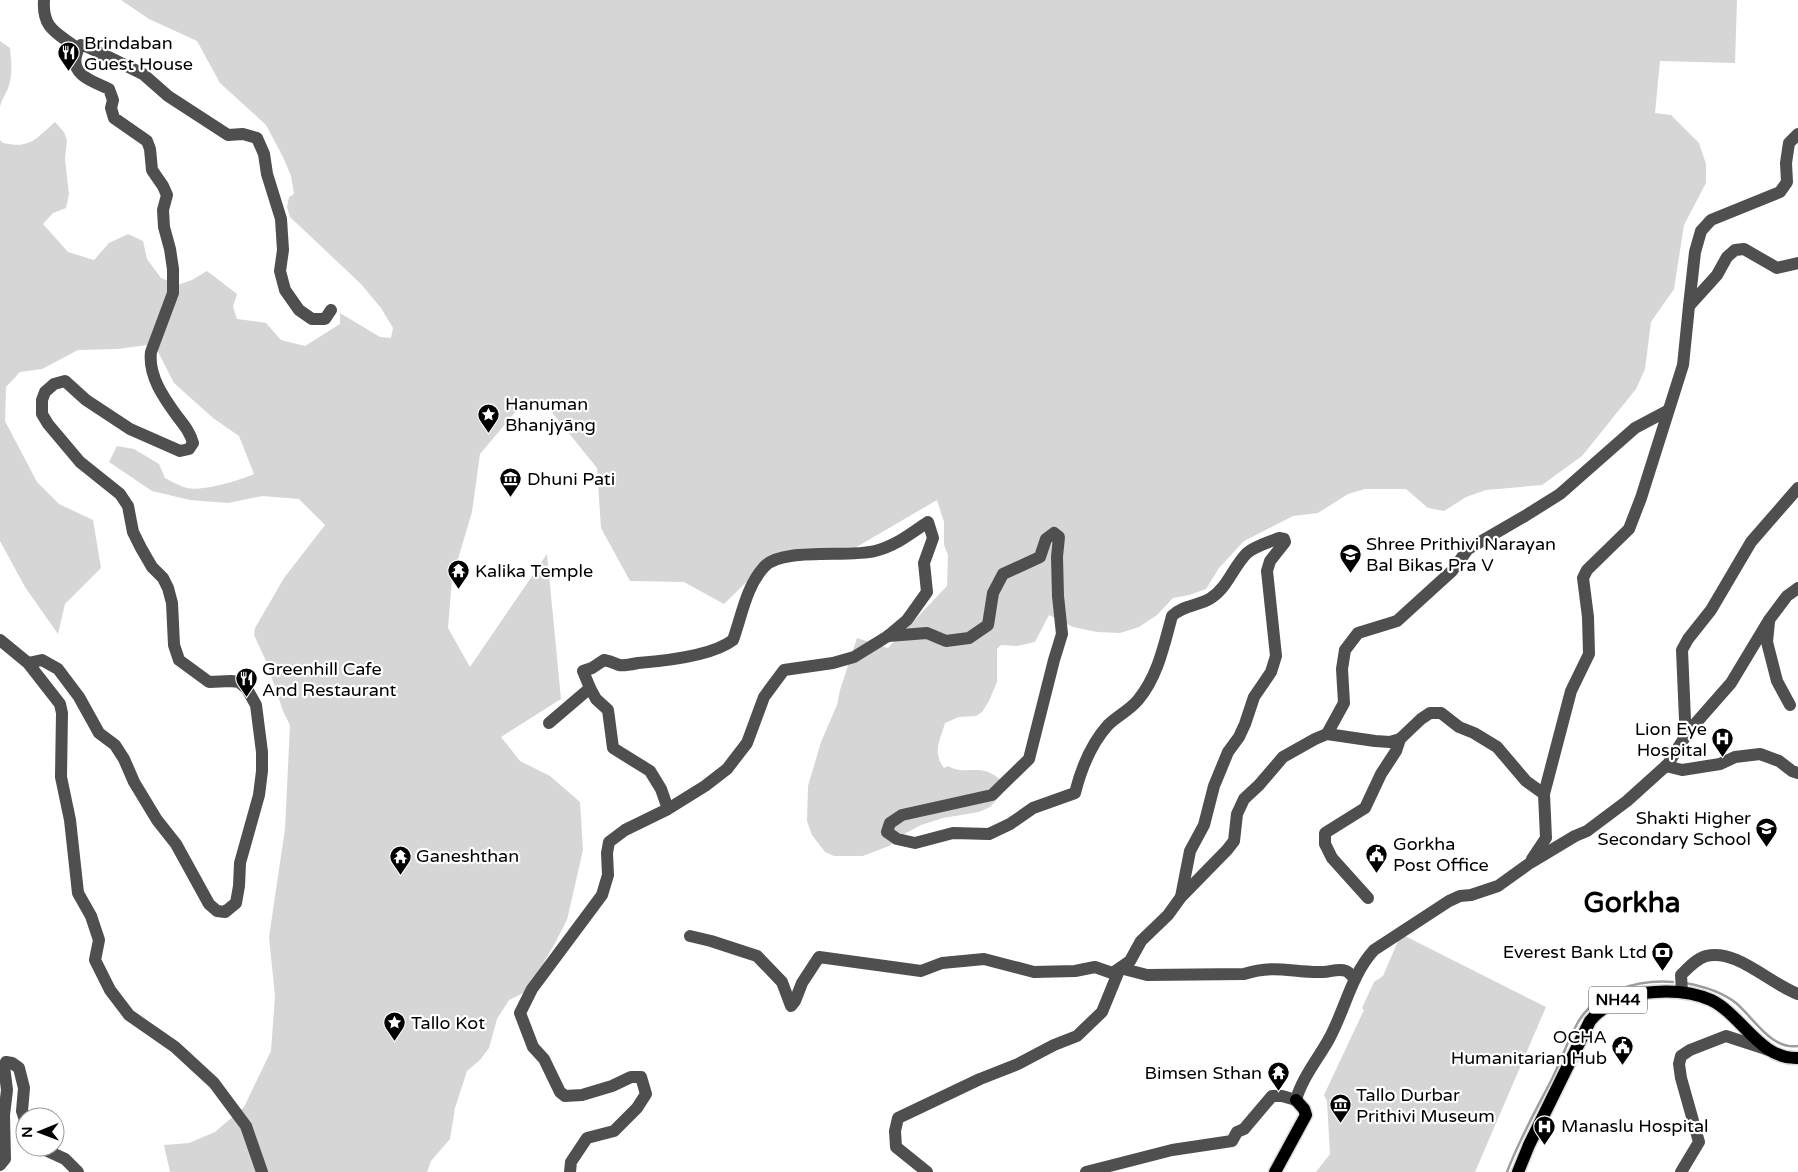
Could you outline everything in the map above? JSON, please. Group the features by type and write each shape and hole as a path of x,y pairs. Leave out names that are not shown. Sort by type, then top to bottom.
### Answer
{"main road":[{"name":"NH44","path":"1518,1172 1590,1021 1594,1015 1614,1002 1633,994 1657,991 1682,992 1712,1001 1727,1011 1769,1050 1789,1059 1798,1058"},
{"path":"1275,1172 1306,1114 1296,1100"}],"street":[{"path":"44,0 46,19 52,30 78,49"},
{"path":"28,663 42,660 58,669 74,690 99,733 115,746 119,752 134,782 157,820 176,844 209,904 217,911 225,912 236,903 240,863 260,787 262,752 256,705 248,690 239,682 231,680 209,682 179,660 174,645 172,603 168,588 163,578 152,567 140,548 133,532 128,506 120,494 80,462 48,424 42,414 42,400 45,392 54,384 65,381 86,400 130,429 180,451 189,449 193,443 191,435 165,400 154,376 150,360 151,352 173,293 173,269 164,227 164,210 167,195 152,170 150,149 147,141 114,118 111,108 113,100 109,89 82,76 76,70 75,60 78,49 84,45 143,74 168,96 228,135 244,134 257,138 264,154 281,219 283,250 280,271 286,290 299,310 312,319 325,319 331,310"},
{"path":"1530,863 1533,854 1541,847 1546,838 1544,794 1571,691 1589,654 1588,617 1583,578 1587,570 1629,529 1650,472 1667,411 1683,365 1695,252 1701,231 1711,220 1780,192 1787,182 1786,162 1789,143 1798,134"},
{"path":"1689,306 1717,275 1727,257 1735,250 1744,249 1778,268 1798,263"},
{"path":"690,936 758,956 782,982 791,1006 802,983 819,957 921,971 942,962 984,959 1034,972 1075,971 1095,967 1112,973 1130,961 1141,941 1168,915 1181,897 1234,841 1237,814 1244,799 1283,758 1327,734 1344,703 1342,669 1345,650 1358,633 1396,621 1452,571 1468,548 1560,494 1635,428 1667,411"},
{"path":"1688,732 1685,720 1682,650 1688,639 1711,610 1751,542 1798,488"},
{"path":"570,1172 570,1162 588,1138 614,1130 637,1108 646,1094 642,1077 630,1077 602,1089 575,1096 565,1096 560,1092 544,1059 533,1047 520,1013 532,989 602,895 608,875 608,842 624,830 668,809 705,786 727,769 748,743 764,697 784,670 833,663 854,657 888,636 906,620 927,592 924,564 933,538 928,522 893,545 874,552 782,556 765,565 754,581 744,604 733,640 726,646 685,657 654,662 620,665 604,660 592,668 583,671 596,699 608,710 613,748 650,771 661,789 668,809"},
{"path":"888,636 927,633 946,642 969,638 988,625 993,593 1003,574 1040,557 1046,539 1054,533 1059,537 1057,557 1058,596 1062,634 1029,759 992,795 902,815 890,823 887,832 897,839 915,843 953,833 990,834 1010,824 1034,808 1075,793 1080,773 1089,753 1109,725 1138,700 1158,666 1172,616 1178,610 1210,600 1224,588 1233,570 1249,551 1279,538 1284,538 1285,542 1270,561 1267,571 1276,656 1271,672 1254,697 1245,724 1239,737 1228,752 1214,786 1204,825 1190,851 1181,897"},
{"path":"1086,1172 1172,1150 1232,1141 1272,1096 1282,1096 1296,1100 1299,1089 1331,1036 1355,979 1365,960 1374,950 1438,907 1460,896 1471,895 1498,886 1530,863 1575,836 1587,831 1627,801 1666,766 1688,732 1732,683 1769,620 1788,596 1798,588"},
{"path":"1769,620 1767,642 1777,680 1790,705"},
{"path":"0,640 28,663 60,704 62,714 61,777 70,820 78,893 91,916 99,940 95,960 110,990 129,1015 176,1047 214,1084 246,1126 262,1172"},
{"path":"549,723 590,688"},
{"path":"1327,734 1375,742 1390,742 1400,739 1430,713 1441,713 1460,727 1497,747 1526,781 1544,794"},
{"path":"1368,898 1332,858 1325,844 1325,833 1365,808 1381,774 1396,751 1400,739"},
{"path":"1666,766 1682,770 1720,764 1735,757 1760,754 1779,761 1792,772 1798,773"},
{"path":"1682,992 1681,975 1697,960 1706,956 1722,955 1743,962 1798,994"},
{"path":"1120,968 1148,975 1244,974 1273,968 1306,972 1340,970 1348,971 1355,979"},
{"path":"926,1172 896,1147 895,1131 898,1118 1077,1036 1102,1012 1120,968"},
{"path":"1681,1172 1699,1142 1680,1078 1679,1064 1681,1056 1690,1050 1726,1036 1769,1050"},
{"path":"0,1165 5,1159 4,1115 7,1090 4,1066 6,1062 12,1063 19,1068 24,1088 22,1107"},
{"path":"60,1157 78,1172"}],"shaded area":[{"path":"121,0 1737,0 1735,63 1660,61 1655,113 1671,115 1699,143 1706,164 1706,183 1684,225 1674,289 1651,322 1645,369 1636,389 1582,456 1542,485 1486,490 1466,497 1444,511 1428,508 1406,489 1365,489 1348,494 1318,513 1293,516 1244,541 1219,568 1206,589 1173,598 1157,615 1139,627 1120,633 1097,632 1073,627 1049,615 1035,642 1017,646 1001,645 997,649 997,682 989,701 982,712 976,716 959,717 945,723 939,741 938,757 944,768 948,766 961,770 980,770 994,775 1002,781 1002,794 990,807 979,812 943,818 921,825 906,833 889,846 863,856 834,856 825,852 812,835 807,821 808,786 821,742 837,705 857,638 888,648 947,586 948,555 944,545 944,522 937,500 848,552 775,554 724,604 684,582 630,581 601,528 597,468 542,400 518,409 480,454 472,512 452,579 448,628 470,667 547,554 561,699 501,737 520,761 550,776 580,802 583,850 567,920 527,991 509,1000 497,1019 489,1048 480,1060 467,1071 455,1108 450,1139 431,1161 427,1172 170,1172 164,1145 189,1143 215,1132 244,1107 271,1051 275,996 269,937 285,829 290,725 254,635 255,628 284,578 325,525 299,499 262,496 228,503 190,500 152,491 109,462 117,446 134,449 159,464 165,478 193,489 221,485 254,474 239,436 213,418 174,383 154,344 118,349 78,350 42,369 20,372 6,387 5,421 37,482 59,504 93,520 101,568 65,604 58,634 25,587 0,541 0,140 3,143 20,145 37,138 55,122 64,132 67,140 65,159 69,194 66,208 53,213 43,224 68,252 94,260 109,243 128,234 143,241 147,259 161,278 178,285 192,280 207,271 237,294 233,307 237,319 266,323 281,340 305,346 340,324 340,313 380,337 391,338 393,328 381,308 361,284 290,217 287,207 289,197 294,194 291,176 283,157 266,125 220,83 197,41 149,19"},
{"path":"0,41 10,48 11,76 0,108"},
{"path":"1401,934 1546,1007 1475,1172 1316,1172 1330,1154 1327,1101 1324,1095 1364,1010 1362,1008 1374,982 1383,976"}],"waterway":[{"path":"1507,1172 1573,1031 1585,1013 1606,995 1632,985 1673,982"},
{"path":"1685,983 1725,996 1743,1009 1771,1038 1788,1046 1798,1046"}],"place":[{"name":"Brindaban Guest House","path":"68,72"},
{"name":"Hanuman Bhanjyāng","path":"489,433"},
{"name":"Dhuni Pati","path":"511,498"},
{"name":"Shree Prithivi Narayan Bal Bikas Pra V","path":"1350,573"},
{"name":"Kalika Temple","path":"459,590"},
{"name":"Greenhill Cafe And Restaurant","path":"246,698"},
{"name":"Lion Eye Hospital","path":"1723,758"},
{"name":"Shakti Higher Secondary School","path":"1767,847"},
{"name":"Gorkha Post Office","path":"1377,873"},
{"name":"Ganeshthan","path":"400,875"},
{"name":"Everest Bank Ltd","path":"1663,971"},
{"name":"Tallo Kot","path":"395,1042"},
{"name":"OCHA Humanitarian Hub","path":"1623,1066"},
{"name":"Bimsen Sthan","path":"1278,1092"},
{"name":"Tallo Durbar Prithivi Museum","path":"1340,1124"},
{"name":"Manaslu Hospital","path":"1545,1145"}],"district":[{"name":"Gorkha","path":"1632,903"}]}
